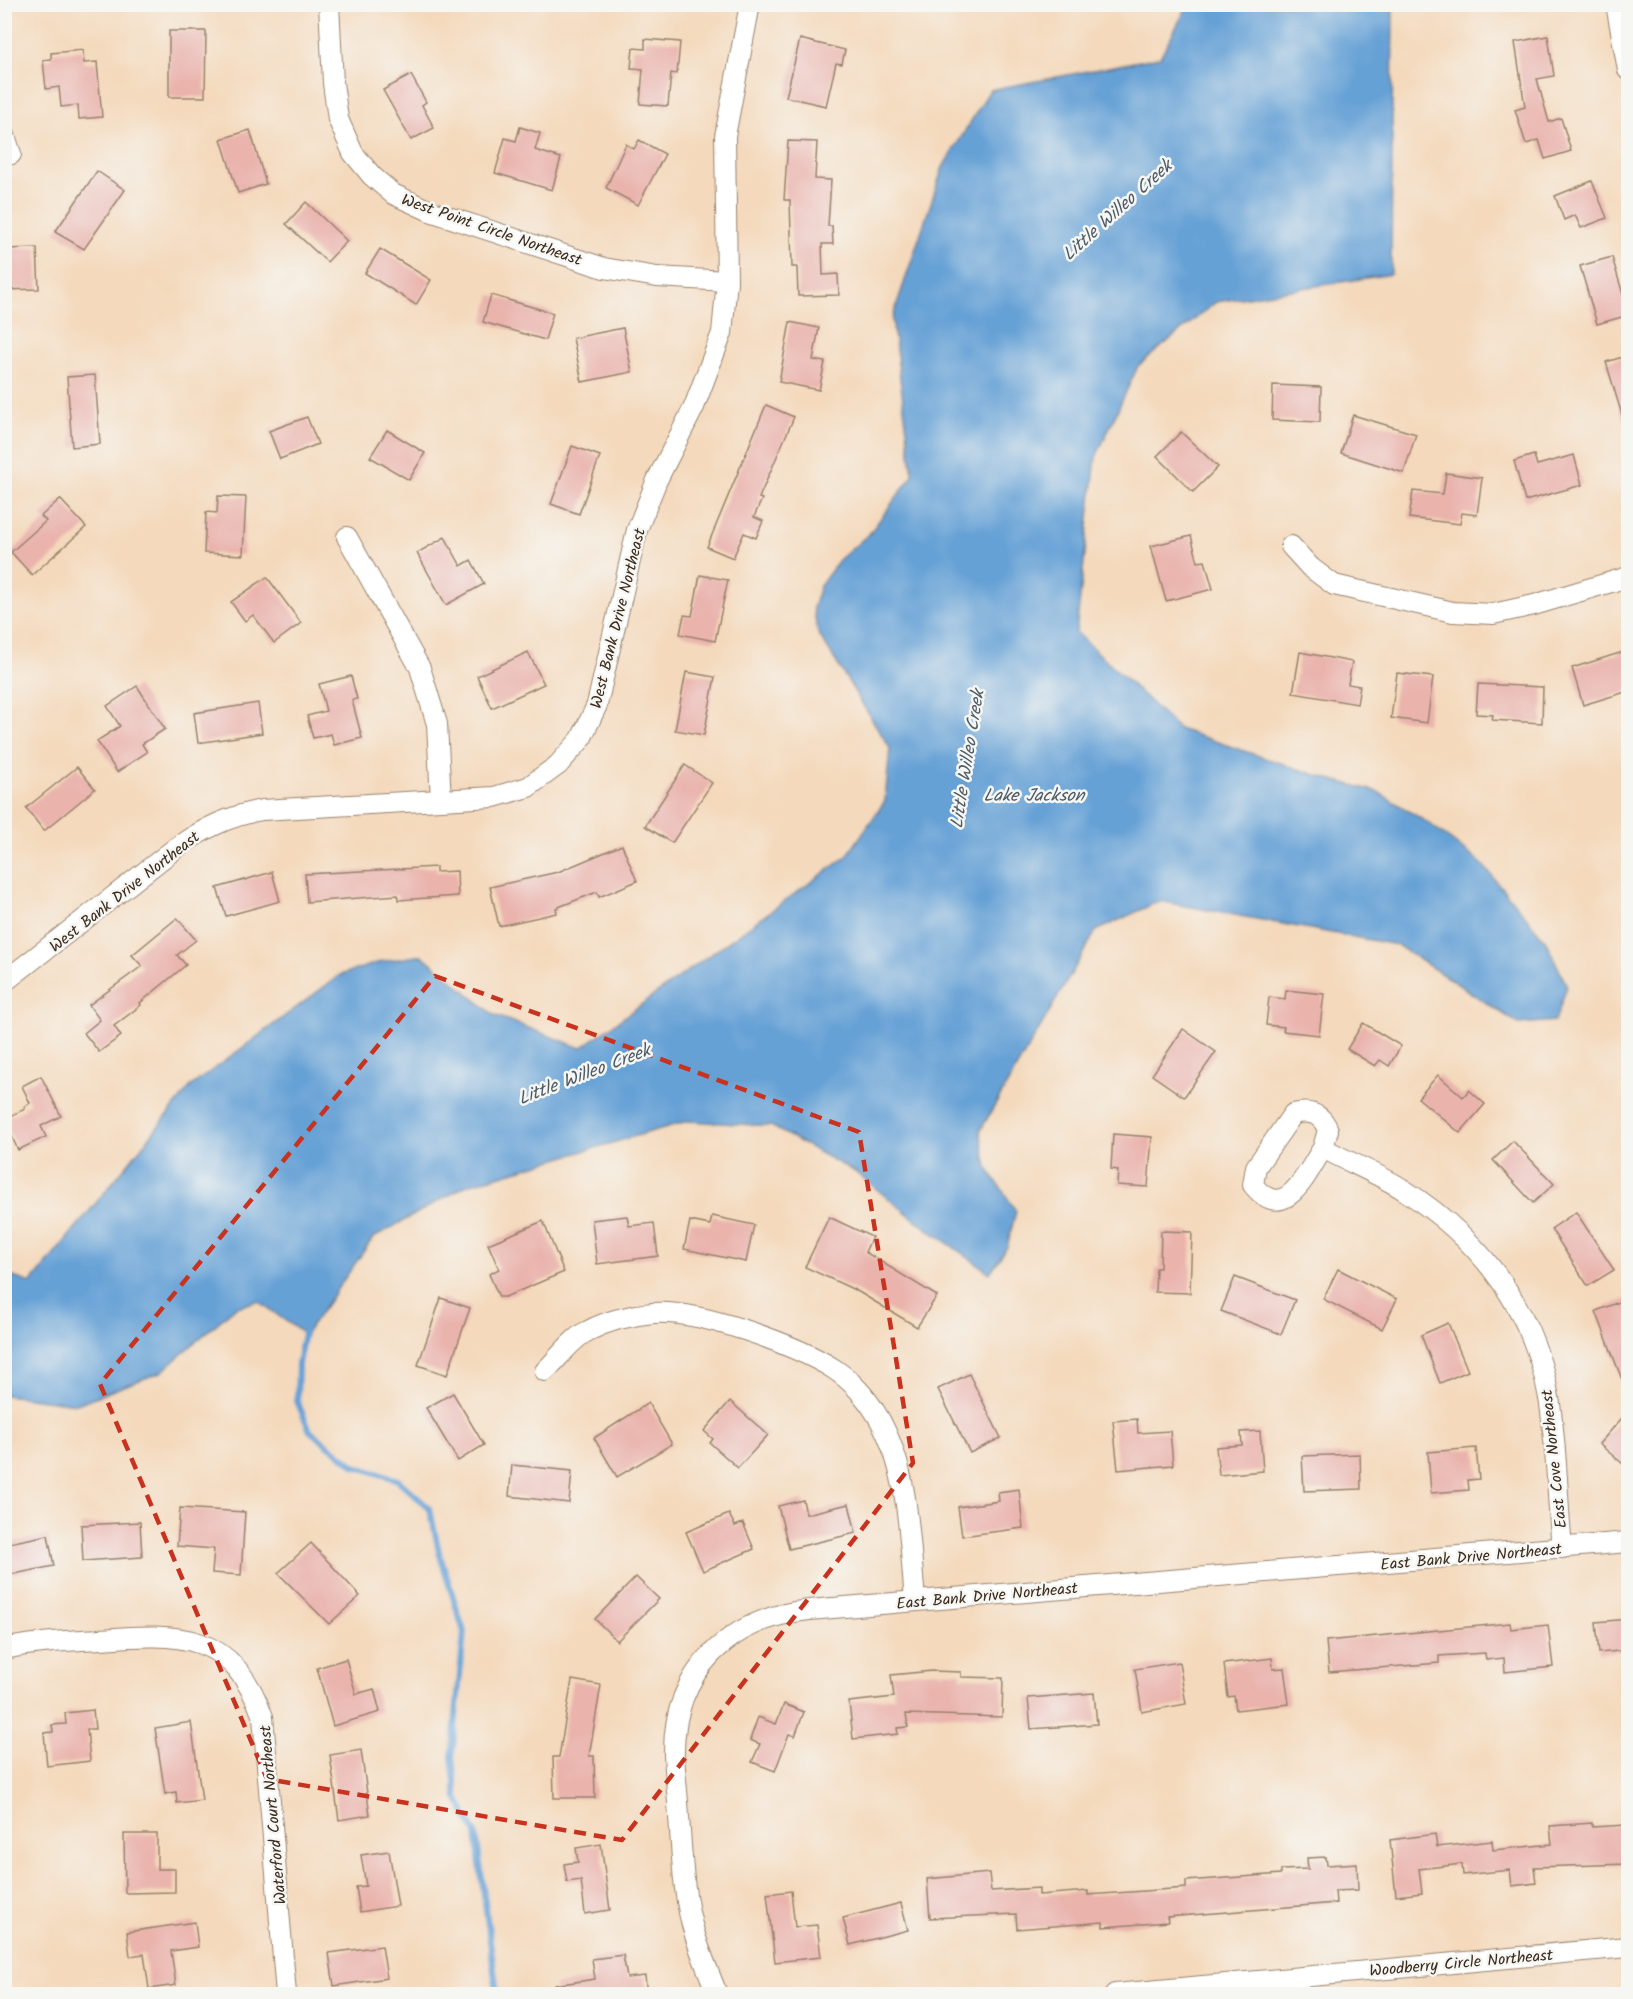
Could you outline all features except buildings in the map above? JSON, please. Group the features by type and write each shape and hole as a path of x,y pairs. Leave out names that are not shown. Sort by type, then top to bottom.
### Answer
{"street":[{"name":"West Point Circle Northeast","path":"329,4 333,83 338,119 353,153 372,176 393,194 430,211 604,268 657,277 727,281"},
{"name":"West Bank Drive Northeast","path":"4,982 177,847 206,828 232,816 262,810 494,797 528,787 558,765 581,739 597,705 637,530 657,480 694,407 722,333 727,281 725,136 750,4"},
{"path":"1616,4 1629,70"},
{"path":"4,133 11,154"},
{"path":"347,537 420,668 437,724 441,800"},
{"path":"1291,546 1310,567 1334,585 1453,612 1492,614 1534,605 1629,577"},
{"path":"1306,1111 1324,1121 1328,1130 1323,1148 1292,1194 1277,1201 1264,1198 1253,1185 1256,1167 1293,1114 1306,1111"},
{"name":"East Cove Northeast","path":"1323,1148 1404,1190 1465,1238 1500,1277 1517,1304 1540,1360 1549,1398 1562,1548"},
{"path":"545,1371 586,1331 618,1320 655,1313 683,1314 766,1338 807,1353 836,1370 864,1396 877,1415 897,1460 905,1495 915,1600"},
{"name":"East Bank Drive Northeast","path":"717,1995 694,1933 683,1864 674,1752 681,1706 694,1676 715,1649 745,1627 782,1613 915,1600 1629,1542"},
{"name":"Waterford Court Northeast","path":"4,1649 92,1640 173,1637 201,1643 226,1657 244,1676 264,1717 286,1995"},
{"name":"Woodberry Circle Northeast","path":"1115,1995 1241,1989 1629,1947"}],"highlighted area":[{"path":"435,976 859,1132 913,1463 622,1840 267,1779 100,1384"}],"water":[{"name":"Lake Jackson","path":"1188,5 1393,5 1391,274 1216,302 1138,366 1096,457 1076,632 1179,729 1322,777 1378,792 1430,824 1482,864 1545,940 1567,986 1555,1021 1519,1024 1397,945 1159,901 1096,931 980,1131 987,1167 1016,1211 1007,1247 990,1273 922,1225 855,1172 771,1126 688,1121 467,1185 373,1238 305,1335 258,1301 236,1307 161,1372 77,1404 5,1395 5,1274 31,1283 191,1086 340,975 380,962 422,955 494,1015 581,1048 847,856 885,801 890,748 818,633 813,608 820,586 839,560 870,533 913,475 892,319 943,167 990,90 1160,57"}],"waterway":[{"name":"Little Willeo Creek","path":"305,1328 298,1364 297,1401 310,1431 355,1466 398,1480 430,1509 439,1552 464,1632 452,1757 457,1798 476,1834 497,1994"}]}
